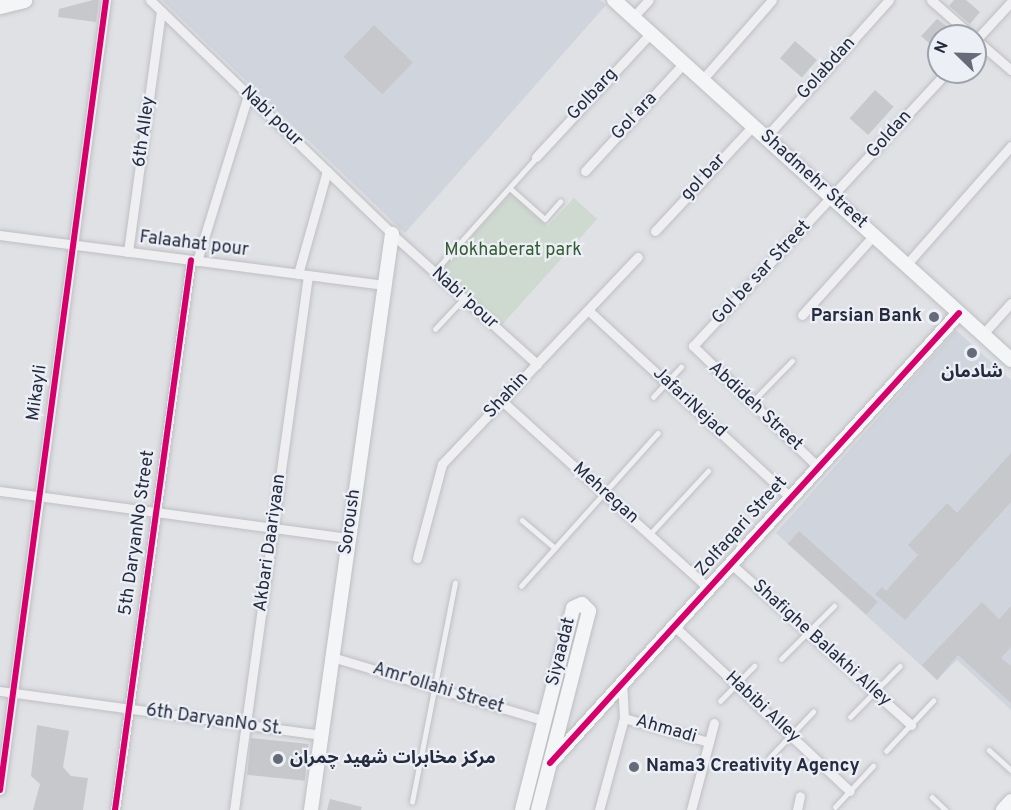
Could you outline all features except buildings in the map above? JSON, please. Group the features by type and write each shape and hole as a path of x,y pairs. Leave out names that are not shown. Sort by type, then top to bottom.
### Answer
{"main road":[{"path":"0,6 24,0"},
{"name":"Shadmehr Street","path":"614,0 1011,360"},
{"name":"Soroush","path":"310,810 392,234"},
{"name":"Zolfaqari Street","path":"538,810 550,763 560,744 622,683 817,466 959,313"},
{"name":"Siyaadat","path":"522,810 573,608 582,604 589,610 560,744"},
{"path":"1003,810 1011,801"}],"street":[{"name":"Mikayli","path":"0,790 15,693 106,0"},
{"name":"Nabi pour","path":"150,0 392,234"},
{"path":"633,17 649,0"},
{"path":"702,80 772,0"},
{"name":"Golabdan","path":"766,137 889,0"},
{"path":"931,0 957,24"},
{"path":"987,26 1011,2"},
{"name":"6th Alley","path":"128,252 161,11"},
{"name":"Golbarg","path":"535,161 651,33"},
{"path":"987,50 1011,70"},
{"name":"Gol ara","path":"585,171 684,63"},
{"name":"Goldan","path":"833,198 936,84"},
{"name":"5th DaryanNo Street","path":"115,810 156,512 194,261 248,95"},
{"name":"gol bar","path":"655,231 753,126"},
{"path":"906,265 1011,146"},
{"name":"Akbari Daariyaan","path":"234,810 273,528 303,275 327,171"},
{"name":"Gol be sar Street","path":"693,348 833,198"},
{"name":"Nabi 'pour","path":"392,234 537,364"},
{"name":"Falaahat pour","path":"0,235 384,285"},
{"path":"802,315 874,235"},
{"name":"Shahin","path":"417,558 442,464 638,257"},
{"path":"983,334 1011,303"},
{"name":"JafariNejad","path":"588,310 789,497"},
{"name":"Abdideh Street","path":"693,348 817,466"},
{"name":"Mehregan","path":"502,400 708,588"},
{"path":"0,491 349,538"},
{"name":"Shafighe Balakhi Alley","path":"730,563 911,725"},
{"name":"Habibi Alley","path":"674,626 850,791"},
{"name":"Amr'ollahi Street","path":"332,657 545,722"},
{"path":"599,810 624,718 622,683"},
{"name":"6th DaryanNo St.","path":"0,691 321,735"},
{"name":"Ahmadi","path":"624,718 709,742"},
{"name":"Ahmadi","path":"691,810 714,723"},
{"path":"797,810 800,796"}],"lane":[{"name":"Golbarg","path":"434,272 535,161"},
{"path":"511,189 545,219 560,202"},
{"path":"435,330 464,298"},
{"path":"751,404 792,361"},
{"path":"653,397 681,367"},
{"path":"521,586 658,433"},
{"path":"649,535 708,471"},
{"path":"522,520 555,548"},
{"path":"412,802 455,583"},
{"path":"781,659 834,606"},
{"path":"720,701 754,666"},
{"path":"850,717 900,666"},
{"path":"886,751 933,702"},
{"path":"769,758 813,712"},
{"path":"988,750 1011,770"},
{"path":"835,807 873,766"},
{"path":"932,797 946,810"}],"shaded area":[{"path":"162,0 600,0 606,5 405,233"},
{"path":"956,330 1011,380 1011,710 957,660 937,680 776,533"}],"green space":[{"name":"Mokhaberat park","path":"511,193 548,226 574,198 597,219 500,327 440,271"}],"cycle path":[{"path":"0,790 106,0"},
{"path":"115,810 191,260"},
{"path":"550,763 959,313"}],"place":[{"name":"Parsian Bank","path":"934,317"},
{"name":"شادمان","path":"972,353"},
{"name":"مرکز مخابرات شهید چمران","path":"278,759"},
{"name":"Nama3 Creativity Agency","path":"634,767"}]}
